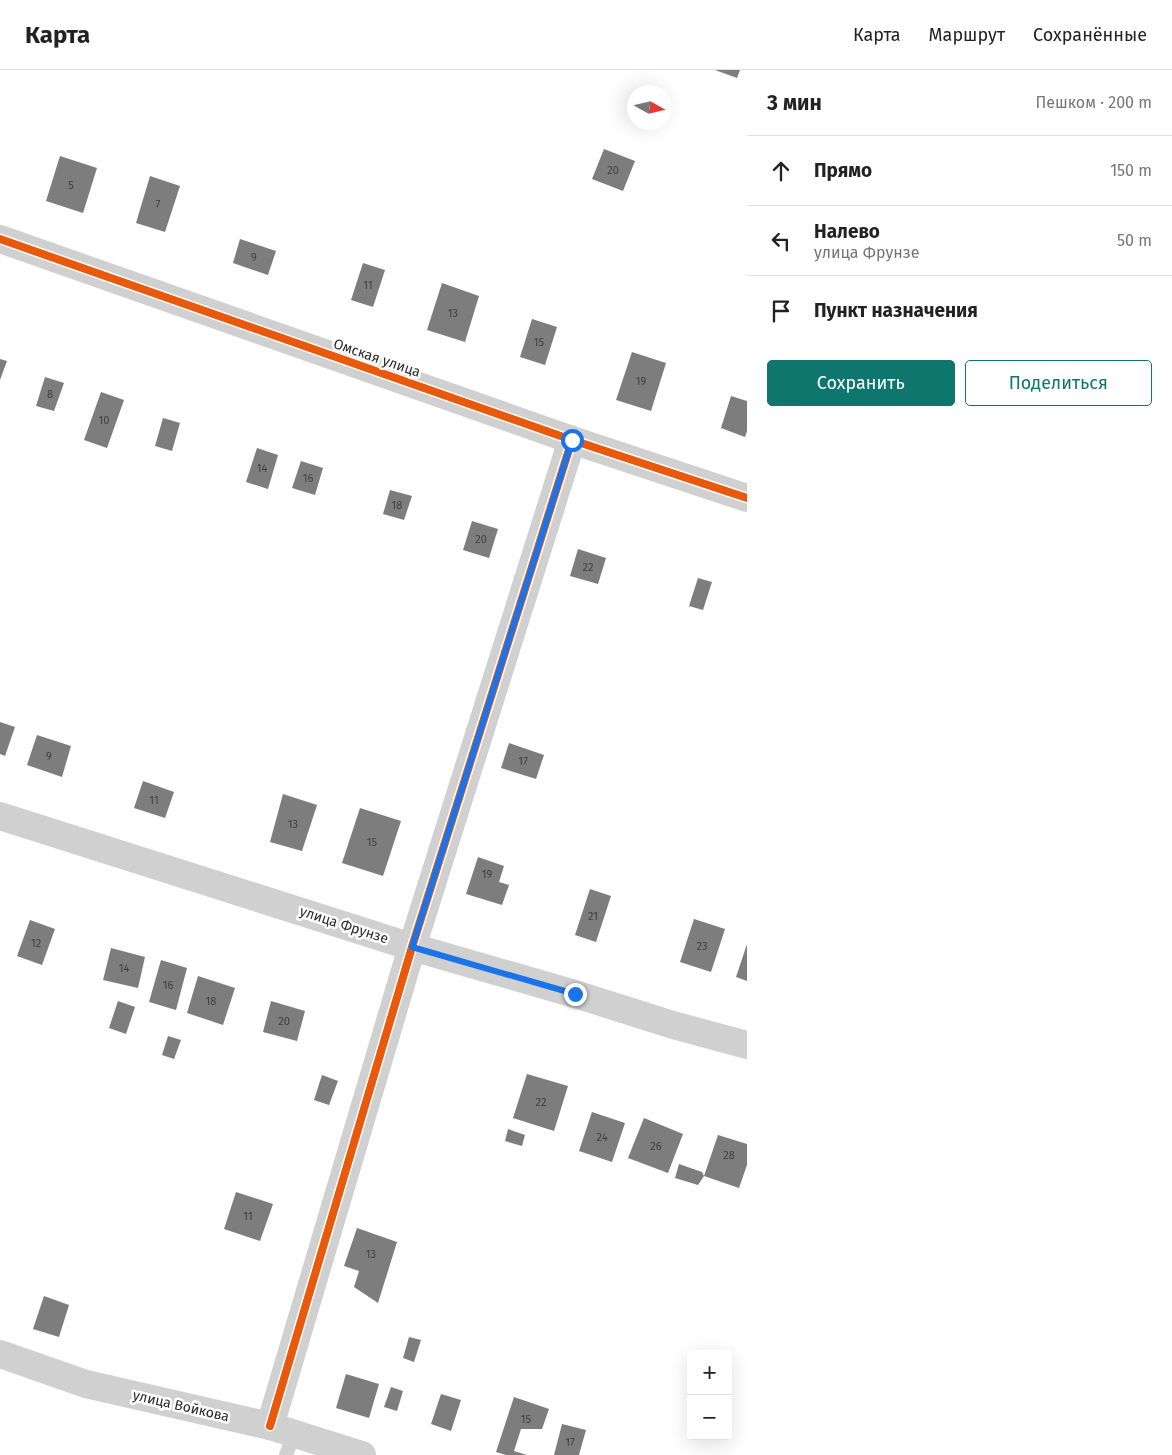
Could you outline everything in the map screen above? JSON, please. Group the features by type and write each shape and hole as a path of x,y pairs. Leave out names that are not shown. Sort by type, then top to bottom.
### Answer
{"street":[{"name":"Омская улица","path":"0,239 572,440 747,498"},
{"path":"284,1438 412,947 572,440"},
{"name":"улица Фрунзе","path":"0,816 412,947 575,994 673,1025 747,1045"},
{"name":"улица Войкова","path":"0,1354 86,1384 284,1438 362,1455"}],"building":[{"path":"715,70 740,70 737,78"},
{"path":"604,149 635,161 623,191 592,179"},
{"path":"60,156 97,168 83,213 46,201"},
{"path":"150,176 180,186 165,232 136,223"},
{"path":"240,239 276,251 268,275 233,263"},
{"path":"363,263 385,270 373,307 351,300"},
{"path":"442,283 479,296 465,342 427,330"},
{"path":"532,319 557,327 545,365 520,357"},
{"path":"632,352 666,363 651,411 616,400"},
{"path":"0,359 7,361 0,380"},
{"path":"45,377 64,383 54,411 36,406"},
{"path":"101,392 124,400 107,448 84,440"},
{"path":"731,396 747,401 747,431 745,437 721,428"},
{"path":"163,418 180,423 172,451 155,446"},
{"path":"257,448 278,455 268,489 246,482"},
{"path":"301,461 323,468 315,495 292,488"},
{"path":"390,490 412,496 404,520 383,514"},
{"path":"472,521 498,529 489,558 463,550"},
{"path":"578,549 606,558 598,584 570,576"},
{"path":"698,578 712,582 703,610 689,606"},
{"path":"0,722 15,727 5,756 0,754"},
{"path":"37,735 71,746 62,777 27,765"},
{"path":"509,743 544,755 536,779 501,768"},
{"path":"143,781 174,792 165,818 134,808"},
{"path":"283,794 317,805 302,851 270,842"},
{"path":"360,808 401,821 383,876 342,863"},
{"path":"478,857 504,866 499,882 509,885 502,905 466,894"},
{"path":"590,889 611,896 596,942 575,935"},
{"path":"694,919 725,929 711,972 680,962"},
{"path":"30,920 55,929 42,965 17,956"},
{"path":"747,944 747,981 736,977"},
{"path":"111,948 145,957 138,988 103,980"},
{"path":"161,960 187,968 176,1010 149,1002"},
{"path":"198,976 235,988 223,1025 187,1013"},
{"path":"118,1001 135,1007 126,1034 109,1028"},
{"path":"271,1001 305,1011 297,1041 263,1032"},
{"path":"168,1036 181,1040 174,1059 162,1055"},
{"path":"527,1074 568,1086 554,1131 513,1118"},
{"path":"322,1075 338,1081 329,1105 314,1100"},
{"path":"592,1112 625,1123 612,1162 579,1151"},
{"path":"644,1118 683,1134 668,1173 628,1158"},
{"path":"508,1129 525,1135 522,1146 505,1141"},
{"path":"718,1135 747,1144 747,1165 739,1188 704,1176"},
{"path":"679,1164 702,1172 704,1176 698,1185 675,1178"},
{"path":"236,1192 273,1204 260,1241 224,1229"},
{"path":"357,1228 397,1242 378,1303 354,1287 359,1271 344,1266"},
{"path":"44,1296 69,1305 59,1337 33,1329"},
{"path":"409,1337 421,1340 414,1362 403,1358"},
{"path":"346,1374 379,1384 369,1418 336,1408"},
{"path":"391,1387 403,1391 397,1411 384,1407"},
{"path":"441,1394 461,1400 451,1431 431,1424"},
{"path":"514,1397 549,1409 542,1429 521,1429 514,1451 527,1455 506,1455 496,1452"},
{"path":"562,1424 586,1430 579,1455 554,1455"}],"cycle path":[{"path":"0,239 572,440 747,498"},
{"path":"270,1426 412,947 572,440"}],"route":[{"path":"572,440 412,947 575,994"}]}
